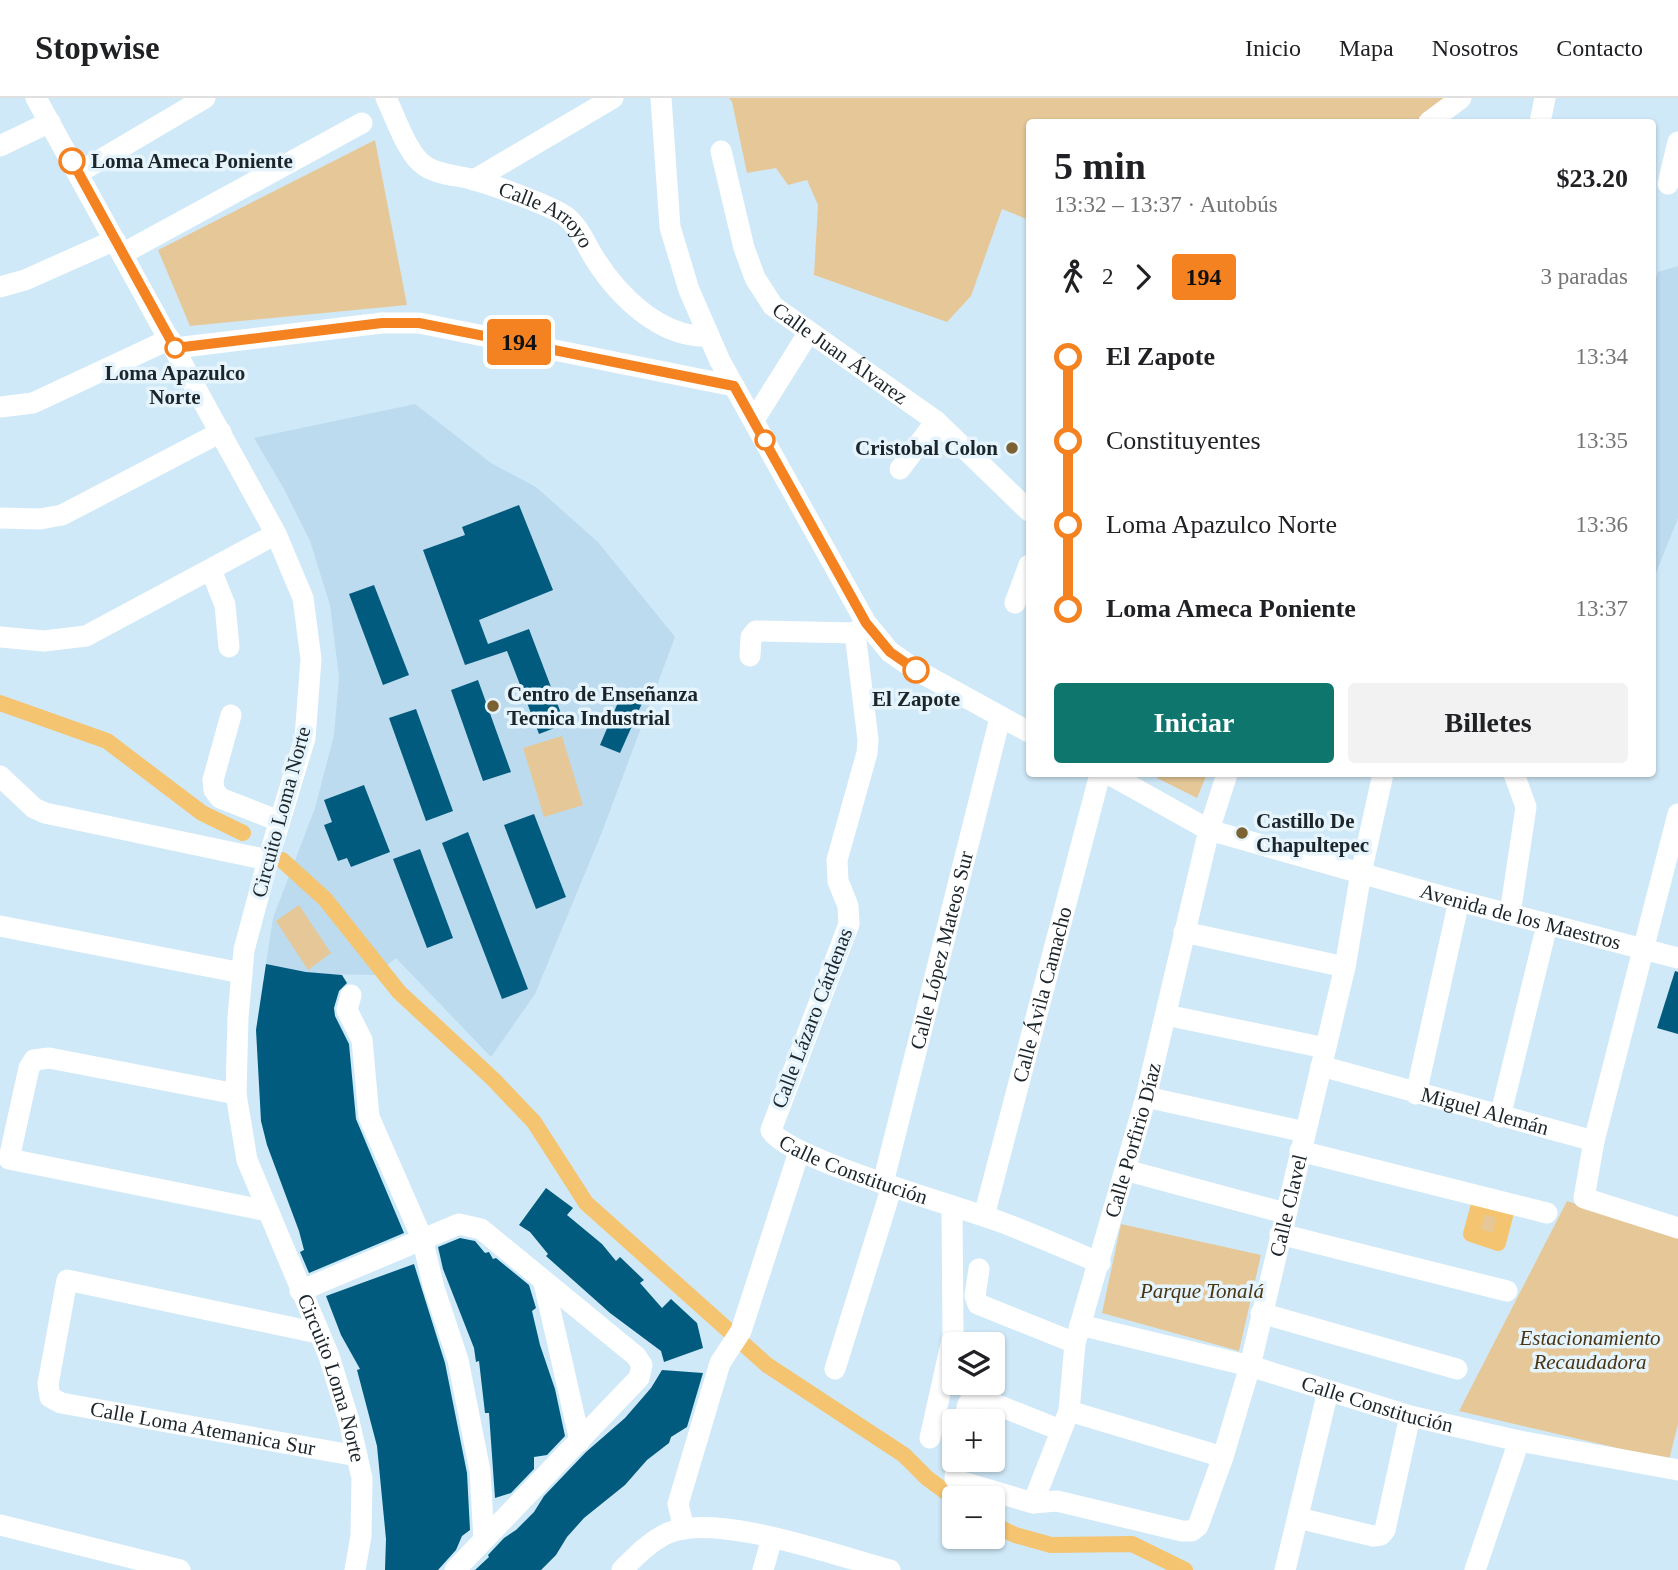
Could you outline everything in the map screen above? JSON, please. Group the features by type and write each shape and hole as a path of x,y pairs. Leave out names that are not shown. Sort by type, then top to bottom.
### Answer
{"street":[{"name":"Circuito Loma Norte","path":"36,98 276,534 303,598 312,659 305,738 244,950 236,1094 247,1160 318,1333 341,1395 357,1456 362,1478 360,1536 355,1570"},
{"path":"78,173 205,98"},
{"path":"474,180 613,98"},
{"path":"661,98 670,227 688,290 734,386 860,628 916,670 1026,731"},
{"path":"1433,119 1461,98"},
{"path":"1541,119 1545,98"},
{"name":"Calle Arroyo","path":"394,101 414,157 427,168 474,180 566,216 577,228 601,269 627,298 657,322 677,333 692,337 709,336"},
{"path":"0,146 50,122"},
{"path":"0,287 118,247 362,123"},
{"path":"1666,183 1678,142"},
{"name":"Calle Juan Álvarez","path":"721,151 744,248 755,278 773,306 936,421 1026,507"},
{"path":"0,407 33,403 172,343 382,323 419,323 734,386"},
{"path":"754,420 809,332"},
{"path":"900,469 936,421"},
{"path":"0,518 40,519 62,515 221,432"},
{"path":"0,638 44,641 86,636 276,534"},
{"path":"211,570 225,605 229,647"},
{"path":"1015,603 1026,573"},
{"path":"750,656 751,637 756,631 860,628"},
{"name":"Calle Lázaro Cárdenas","path":"771,1130 849,924 848,906 838,881 837,860 867,753 860,628"},
{"path":"231,715 213,780 214,790 220,798 279,821"},
{"name":"Calle López Mateos Sur","path":"835,1369 887,1184 1000,718"},
{"path":"0,776 34,808 45,813 268,860"},
{"name":"Calle Ávila Camacho","path":"984,1216 1099,777"},
{"name":"Avenida de los Maestros","path":"1115,777 1209,830 1547,925 1678,958"},
{"name":"Calle Porfirio Díaz","path":"1033,1503 1064,1420 1077,1334 1100,1263 1146,1097 1209,830 1226,777"},
{"name":"Calle Clavel","path":"1033,1503 1057,1501 1182,1531 1192,1531 1198,1526 1223,1457 1250,1366 1345,967 1361,873 1382,777"},
{"path":"1510,914 1526,807 1515,777"},
{"path":"1678,814 1594,1141 1584,1198 1678,1228"},
{"path":"1416,1094 1460,901"},
{"path":"1500,1117 1547,925"},
{"path":"0,926 242,973"},
{"path":"1184,932 1345,967"},
{"path":"351,995 347,1010 362,1040 369,1117 422,1238 458,1360 480,1471 484,1540"},
{"name":"Miguel Alemán","path":"1166,1015 1323,1057 1416,1094 1594,1141"},
{"path":"236,1094 49,1058 34,1060 29,1068 9,1159 268,1212"},
{"path":"1146,1097 1547,1213"},
{"name":"Calle Constitución","path":"771,1130 774,1137 799,1152 984,1216 1100,1263"},
{"path":"684,1529 678,1504 720,1363 741,1331 799,1152"},
{"path":"1125,1170 1283,1223 1507,1291"},
{"path":"930,1438 953,1335 952,1207"},
{"path":"300,1291 422,1238 459,1224 471,1226 481,1229 636,1356 642,1366 639,1378 455,1570"},
{"name":"Calle Constitución","path":"979,1269 975,1296 978,1304 1077,1334 1250,1366 1410,1416 1519,1441 1678,1470"},
{"name":"Calle Loma Atemanica Sur","path":"318,1333 67,1280 48,1384 50,1397 61,1403 357,1456"},
{"path":"544,1283 580,1441"},
{"path":"1261,1313 1457,1369"},
{"path":"1285,1570 1328,1391"},
{"path":"967,1409 972,1398 980,1398 1223,1457"},
{"path":"1298,1518 1373,1536 1381,1535 1385,1530 1410,1416"},
{"path":"1475,1570 1519,1441"},
{"path":"957,1472 959,1481 1033,1503"},
{"path":"0,1525 180,1570"},
{"path":"622,1570 657,1539 684,1529 709,1526 772,1538 890,1570"},
{"path":"763,1570 772,1538"}],"shaded area":[{"path":"1678,266 1678,518 1656,573 1656,278 1658,272"},
{"name":"Centro de Enseñanza Tecnica Industrial","path":"415,404 491,463 536,487 598,542 675,637 602,832 535,994 491,1057 396,958 375,975 318,974 266,964 273,918 315,808 334,735 339,677 330,605 310,541 254,438"}],"green space":[{"path":"729,98 1456,98 1428,119 1026,119 1026,219 1002,209 971,296 947,322 814,275 818,205 807,180 788,185 776,168 747,173"},
{"path":"375,140 407,305 190,326 158,250"},
{"path":"562,736 583,805 544,817 523,748"},
{"path":"1158,777 1206,777 1197,798"},
{"path":"299,905 331,953 308,970 276,921"},
{"name":"Estacionamiento Recaudadora","path":"1567,1201 1678,1238 1678,1424 1669,1460 1459,1411"},
{"path":"1479,1205 1506,1212 1498,1243 1471,1234"},
{"name":"Parque Tonalá","path":"1121,1224 1261,1255 1239,1351 1102,1313"}],"building":[{"path":"519,505 553,590 479,620 488,644 529,629 565,724 539,734 507,651 465,665 423,550 465,535 462,527"},
{"path":"374,585 409,675 383,685 349,594"},
{"path":"478,680 511,772 483,781 451,690"},
{"path":"622,693 643,701 620,753 600,745"},
{"path":"416,709 453,811 426,821 389,718"},
{"path":"364,785 390,852 351,867 347,858 338,861 324,825 332,822 324,800"},
{"path":"534,814 566,897 536,909 504,825"},
{"path":"468,832 528,989 502,999 442,843"},
{"path":"420,849 453,938 427,948 393,859"},
{"path":"266,964 306,972 342,975 347,983 339,991 334,1008 335,1016 349,1044 356,1119 404,1233 309,1273 300,1252 304,1250 299,1231 267,1145 261,1121 256,1030"},
{"path":"1675,971 1678,972 1678,1034 1657,1028"},
{"path":"546,1188 573,1208 567,1215 602,1244 616,1261 620,1257 644,1280 640,1283 662,1308 671,1299 697,1323 703,1348 664,1362 661,1351 610,1313 546,1256 548,1254 530,1232 519,1225"},
{"path":"460,1238 475,1241 485,1253 489,1252 493,1259 496,1258 529,1285 536,1308 532,1311 540,1345 555,1389 565,1436 547,1455 534,1457 534,1469 511,1493 495,1498 489,1413 485,1413 479,1361 476,1362 474,1348 443,1269 438,1247"},
{"path":"414,1264 445,1363 467,1473 470,1530 462,1536 456,1550 438,1570 385,1570 386,1539 377,1446 357,1370 360,1369 341,1335 326,1296"},
{"path":"662,1370 703,1373 687,1427 671,1437 669,1443 647,1460 625,1485 584,1518 541,1570 475,1570 504,1538 534,1512 544,1496 586,1452 625,1418 651,1388"}],"waterway":[{"path":"0,703 107,741 202,813 243,833"},
{"path":"282,860 325,899 399,992 493,1079 534,1122 586,1203 767,1365 904,1455 942,1489"},
{"path":"1479,1205 1506,1212 1498,1243 1471,1234 1479,1205"},
{"path":"1005,1530 1051,1545 1132,1544 1185,1570"}],"bus line":[{"name":"194","path":"72,161 175,348 382,323 419,323 734,386 866,623 890,652 916,670"}],"place":[{"name":"Loma Ameca Poniente","path":"72,161"},
{"name":"Loma Apazulco Norte","path":"175,348"},
{"name":"Cristobal Colon","path":"1012,448"},
{"name":"El Zapote","path":"916,670"},
{"name":"Centro de Enseñanza Tecnica Industrial","path":"493,706"},
{"name":"Castillo De Chapultepec","path":"1242,833"}]}
